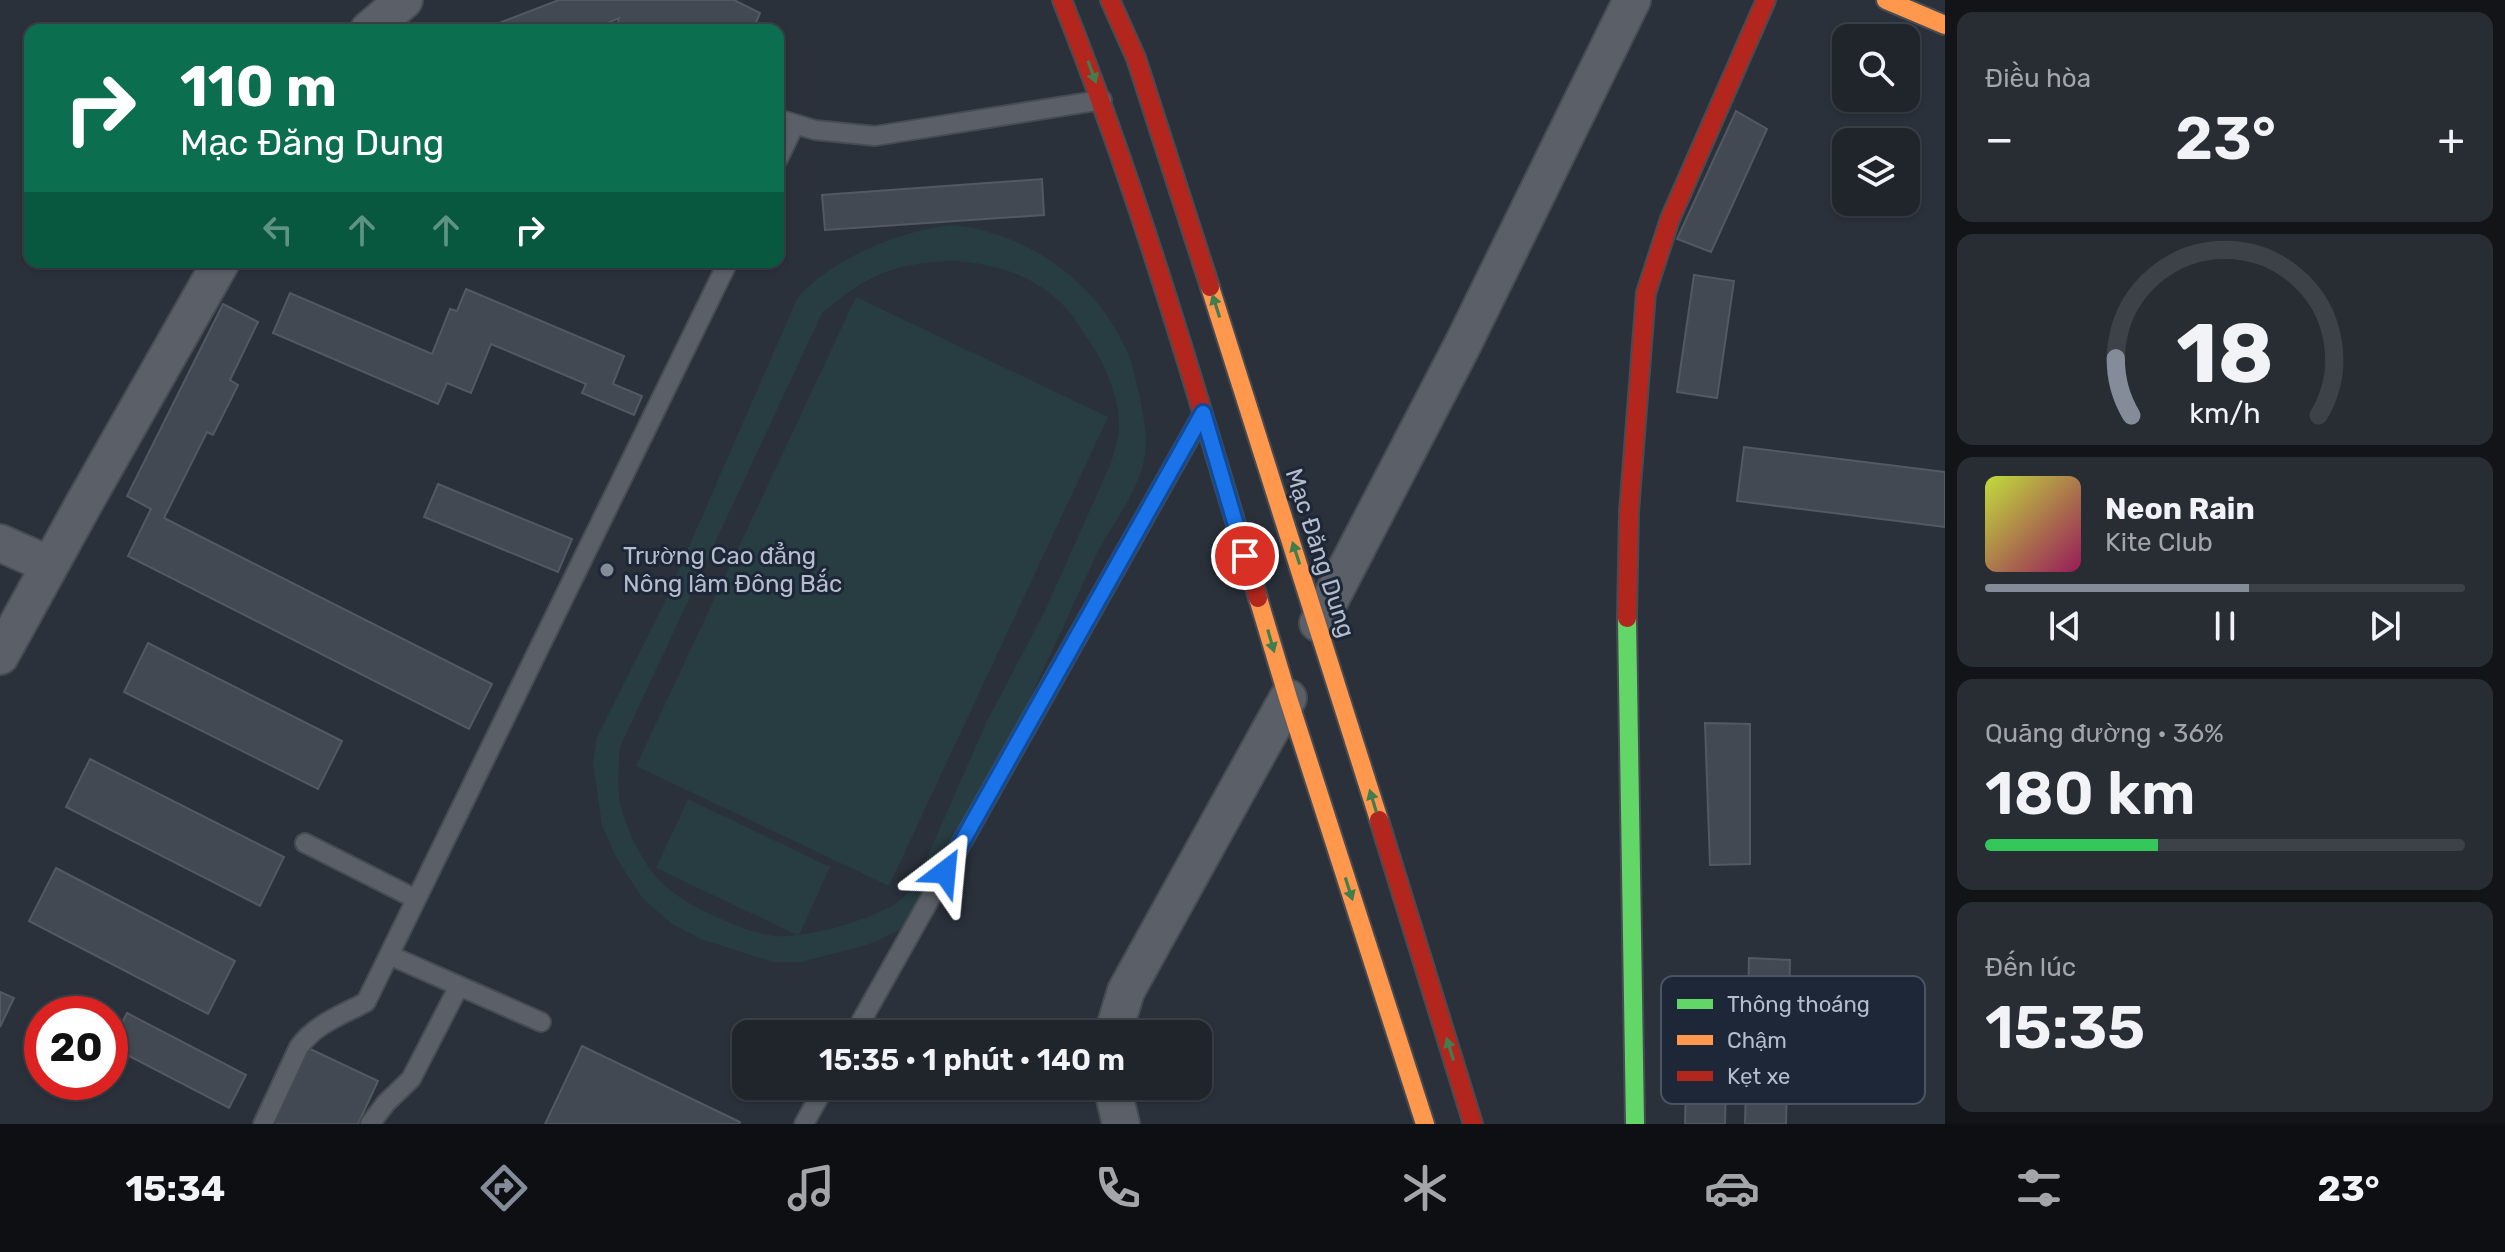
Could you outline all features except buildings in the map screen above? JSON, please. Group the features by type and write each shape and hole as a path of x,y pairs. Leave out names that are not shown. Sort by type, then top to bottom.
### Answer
{"main road":[{"path":"1062,0 1102,100 1182,342 1288,698 1425,1124"},
{"name":"Mạc Đăng Dung","path":"1110,0 1136,58 1318,623 1473,1124"},
{"path":"1635,1124 1626,626 1629,512 1646,293 1670,219 1766,0"},
{"path":"1886,0 1945,25"}],"street":[{"path":"376,24 404,0"},
{"path":"1318,623 1463,344 1632,0"},
{"path":"1,651 218,268"},
{"path":"0,543 50,565"},
{"path":"1117,1020 1126,991 1288,698"},
{"path":"1115,1100 1121,1124"}],"lane":[{"path":"786,122 815,130 875,136 1102,100"},
{"path":"263,1124 306,1037 315,1028 366,1002 725,268"},
{"path":"862,1020 1203,413"},
{"path":"305,843 416,899"},
{"path":"389,955 541,1022"},
{"path":"370,1124 411,1079 459,986"},
{"path":"804,1124 817,1100"}],"green space":[{"path":"951,225 979,230 1032,249 1078,282 1097,303 1114,326 1133,368 1145,431 1143,465 1129,498 1098,551 945,883 908,926 867,945 801,962 773,962 701,939 672,924 643,899 617,859 602,826 593,762 597,737 663,606 797,299 827,271 846,260 888,241","holes":["932,262 967,262 996,267 1023,277 1049,292 1076,320 1101,360 1114,394 1119,427 1111,463 1043,615 987,721 914,887 900,900 861,919 799,935 830,867 688,799 656,868 797,935 779,936 752,931 685,901 649,868 631,835 620,803 620,747 822,313 867,280 897,268"]},
{"path":"856,297 1108,417 889,886 636,766"}],"traffic: fast":[{"path":"1627,618 1635,1124"}],"traffic: slow":[{"path":"1886,0 1945,25"},
{"path":"1210,287 1379,820"},
{"path":"1258,598 1425,1124"}],"traffic: jam":[{"path":"1062,0 1142,222 1258,598"},
{"path":"1110,0 1136,58 1210,287"},
{"path":"1627,618 1629,512 1646,293 1670,219 1766,0"},
{"path":"1379,820 1473,1124"}],"place":[{"name":"Trường Cao đẳng Nông lâm Đông Bắc","path":"607,570"}],"route":[{"path":"945,872 1203,413 1245,556"}]}
